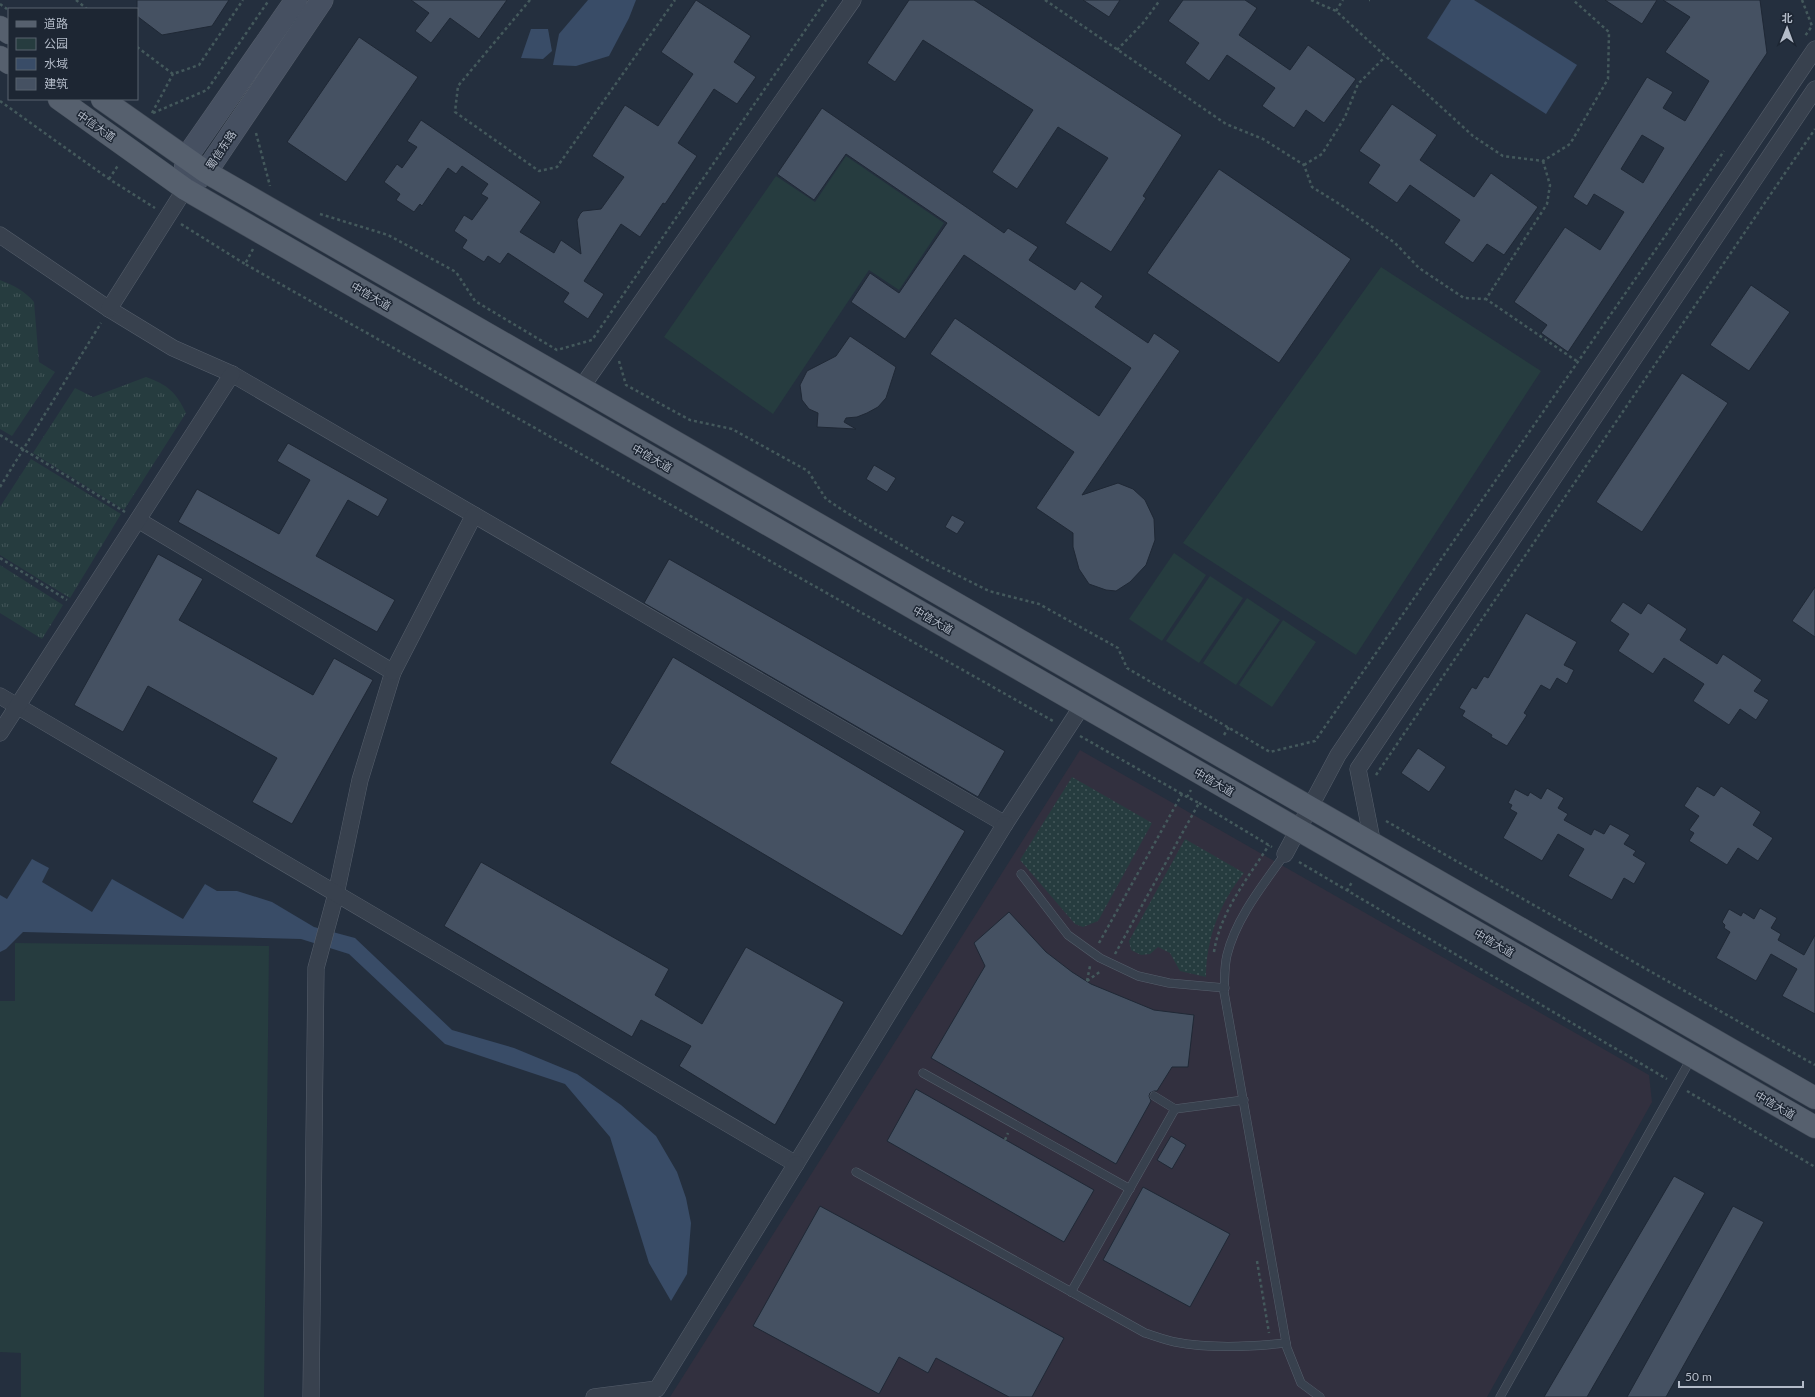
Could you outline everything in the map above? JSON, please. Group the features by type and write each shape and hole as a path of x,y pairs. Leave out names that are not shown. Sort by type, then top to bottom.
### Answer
{"main road":[{"path":"185,188 186,158 296,0"},
{"name":"蜀信东路","path":"185,188 206,172 322,0"},
{"name":"中信大道","path":"60,100 185,188 1815,1127"},
{"path":"103,100 206,172 1213,753 1815,1098"}],"street":[{"path":"581,388 853,0"},
{"path":"1285,854 1338,754 1815,49"},
{"path":"1373,845 1358,769 1815,89"},
{"path":"109,309 185,188"},
{"path":"1,239 109,309 173,348 232,374 1006,824"},
{"path":"0,733 232,374"},
{"path":"311,1397 316,968 336,894 360,780 393,672 474,515"},
{"path":"138,520 393,672"},
{"path":"0,696 796,1164"},
{"path":"594,1397 657,1389 1006,824 1082,706"}],"lane":[{"path":"1285,854 1252,902 1237,928 1226,956 1225,988 1286,1343 1302,1384 1320,1397"},
{"path":"1021,874 1068,935 1110,963 1138,976 1169,983 1225,988"},
{"path":"1500,1397 1692,1057"},
{"path":"923,1073 1130,1189"},
{"path":"1154,1096 1175,1109 1244,1100"},
{"path":"1072,1292 1175,1109"},
{"path":"856,1172 1145,1333 1174,1342 1214,1346 1261,1346 1286,1343"}],"path":[{"path":"76,0 87,8"},
{"path":"152,114 172,74 198,66 243,0"},
{"path":"152,114 207,90 268,0"},
{"path":"530,0 458,86 455,112 539,171 557,167 675,0"},
{"path":"314,212 388,235 456,272 475,301 557,350 592,340 826,0"},
{"path":"1045,0 1226,124 1262,139 1304,165 1312,187 1341,205 1395,243 1419,268 1464,298 1486,298 1578,362"},
{"path":"1117,50 1143,24 1160,0"},
{"path":"1311,0 1336,11 1473,136 1503,156 1544,161 1570,144 1608,79 1609,32 1573,0"},
{"path":"1336,11 1343,0"},
{"path":"1802,0 1812,26 1803,38"},
{"path":"138,48 172,74"},
{"path":"1304,165 1322,154 1345,116 1358,84 1385,56"},
{"path":"0,101 109,179"},
{"path":"147,110 152,114"},
{"path":"1373,780 1815,128"},
{"path":"256,131 268,184 273,189"},
{"path":"618,356 626,385 690,420 732,429 808,471 826,499 847,512 925,559 989,590 1039,604 1118,648 1127,668 1270,752 1315,741 1726,149"},
{"path":"1486,298 1546,204 1550,185 1544,161"},
{"path":"262,233 245,264 1198,803 1815,1166"},
{"path":"0,487 109,309"},
{"path":"0,435 138,520"},
{"path":"0,558 81,608"},
{"path":"1213,753 1228,727"},
{"path":"1187,797 1200,774"},
{"path":"1182,794 1093,953 1087,981 1110,963 1198,803"},
{"path":"1384,815 1386,822 1815,1065"}],"shaded area":[{"path":"1080,750 1649,1075 1652,1102 1487,1397 670,1397"}],"green space":[{"path":"846,156 944,223 899,290 869,270 773,414 664,337 776,176 815,202"},
{"path":"1381,267 1541,371 1356,655 1183,543"},
{"path":"0,280 18,289 34,302 39,362 55,372 12,436 0,429"},
{"path":"146,377 166,386 175,394 186,413 124,510 33,453 75,388 93,397"},
{"path":"31,459 121,514 70,598 0,555 0,507"},
{"path":"1174,553 1206,575 1162,641 1129,619"},
{"path":"0,565 63,605 42,639 0,613"},
{"path":"1210,576 1243,598 1199,663 1166,641"},
{"path":"1247,598 1280,620 1236,685 1203,663"},
{"path":"1283,620 1316,642 1272,707 1239,685"},
{"path":"1072,777 1152,823 1098,921 1083,927 1075,924 1020,860"},
{"path":"1185,839 1244,873 1228,896 1216,922 1209,949 1206,977 1180,971 1170,953 1158,947 1150,954 1141,955 1131,950 1129,941"},
{"path":"15,943 269,946 264,1397 21,1397 21,1353 0,1352 0,1001 15,1001"}],"water":[{"path":"588,0 636,0 629,18 609,56 576,66 553,65 559,34"},
{"path":"1451,0 1474,0 1577,65 1546,114 1427,38"},
{"path":"531,29 548,29 552,51 543,59 521,58"},
{"path":"32,859 49,868 42,882 92,912 112,879 183,919 205,884 217,891 237,891 272,902 314,927 355,938 452,1030 514,1048 577,1074 621,1105 656,1136 677,1172 686,1198 691,1223 687,1274 671,1301 649,1263 610,1137 565,1084 445,1044 349,954 301,939 23,932 6,949 0,952 0,895 7,899"}],"building":[{"path":"137,0 229,0 212,26 162,35 138,17"},
{"path":"411,0 507,0 479,39 450,18 431,43 415,31 429,13"},
{"path":"696,0 751,36 734,62 756,77 737,104 714,89 678,143 697,156 665,204 663,203 640,237 621,224 584,281 604,294 588,319 563,302 569,293 508,253 500,264 488,256 484,262 462,248 467,240 454,231 464,215 472,220 488,198 481,194 488,184 462,166 456,174 448,168 422,206 420,204 414,212 396,200 400,194 384,182 397,164 402,168 417,147 407,141 421,120 541,202 520,232 554,253 561,240 581,254 577,220 580,214 583,211 601,209 624,177 592,156 625,105 658,126 693,74 661,52"},
{"path":"909,0 974,0 1182,135 1143,196 1146,198 1111,252 1065,223 1108,158 1058,127 1017,189 992,172 1033,110 923,40 895,82 867,63"},
{"path":"1083,0 1120,0 1109,17"},
{"path":"1183,0 1245,0 1257,8 1239,35 1290,70 1308,45 1356,79 1324,123 1306,110 1294,128 1262,106 1275,88 1227,55 1209,81 1185,63 1199,43 1168,21"},
{"path":"1605,0 1657,0 1642,24"},
{"path":"1663,0 1760,0 1767,53 1568,352 1541,333 1547,325 1514,302 1565,227 1600,250 1624,212 1594,194 1587,206 1573,197 1647,77 1673,92 1663,108 1685,121 1709,81 1665,52 1690,17","holes":["1642,135 1664,148 1643,183 1621,169"]},
{"path":"359,37 418,77 346,182 287,142"},
{"path":"1392,104 1437,135 1420,160 1474,197 1491,173 1538,207 1504,255 1487,244 1473,263 1444,243 1460,220 1410,185 1397,203 1368,183 1380,165 1359,151"},
{"path":"822,108 1004,233 1008,228 1038,247 1029,260 1075,290 1081,281 1103,296 1095,307 1148,343 1154,333 1180,351 1082,495 1118,483 1133,489 1145,500 1154,519 1155,540 1146,565 1130,582 1116,591 1106,590 1089,584 1079,569 1073,547 1073,533 1036,508 1074,452 930,354 955,318 1099,416 1131,368 964,255 905,339 851,302 870,273 899,293 947,223 846,154 814,200 777,174"},
{"path":"1219,169 1351,259 1279,363 1147,273"},
{"path":"1751,285 1790,312 1749,371 1710,345"},
{"path":"850,336 896,367 886,398 878,407 867,413 857,417 846,418 844,422 856,429 817,427 818,413 809,409 802,400 800,385 807,371 836,356"},
{"path":"1682,373 1728,403 1642,532 1596,502"},
{"path":"288,443 388,499 378,517 348,500 316,556 395,600 377,632 178,522 197,489 279,534 310,480 277,461"},
{"path":"874,465 896,478 887,492 866,479"},
{"path":"952,515 965,522 957,534 945,527"},
{"path":"158,554 203,579 179,620 313,695 334,658 373,680 292,824 252,802 277,758 148,686 123,732 74,705"},
{"path":"669,559 1005,751 978,797 644,603"},
{"path":"1815,587 1815,637 1792,621"},
{"path":"1623,602 1641,614 1648,603 1687,629 1680,640 1717,664 1723,654 1762,680 1754,691 1769,700 1756,720 1740,709 1729,725 1693,701 1704,684 1664,658 1653,674 1618,651 1629,634 1610,621"},
{"path":"1526,613 1577,642 1564,665 1574,670 1567,684 1557,678 1550,690 1541,685 1524,713 1527,715 1507,746 1491,737 1492,735 1462,716 1465,711 1459,708 1472,687 1476,689 1484,676 1488,678"},
{"path":"673,657 965,831 902,936 610,763"},
{"path":"1418,748 1446,767 1429,792 1401,773"},
{"path":"1697,786 1714,796 1721,786 1761,812 1753,825 1773,838 1758,861 1738,848 1727,865 1689,841 1694,833 1689,830 1699,816 1684,806"},
{"path":"1547,788 1564,798 1558,808 1568,814 1564,820 1591,835 1594,829 1604,834 1610,824 1630,835 1624,844 1636,851 1633,855 1646,863 1634,884 1624,878 1612,900 1568,876 1584,849 1558,834 1542,861 1503,838 1517,813 1510,809 1512,805 1508,803 1515,789 1528,796 1530,792 1541,799"},
{"path":"481,862 669,969 655,995 702,1024 746,947 844,1002 775,1125 679,1066 691,1046 641,1020 632,1037 444,926"},
{"path":"1760,908 1777,918 1771,928 1781,934 1778,940 1804,955 1815,935 1815,1014 1782,996 1797,969 1771,954 1756,981 1716,958 1730,932 1724,928 1725,925 1722,922 1729,909 1741,916 1743,912 1754,919"},
{"path":"1009,912 1046,952 1072,972 1091,984 1154,1010 1194,1015 1188,1067 1172,1067 1157,1091 1150,1093 1149,1096 1151,1101 1116,1164 931,1058 985,966 974,943"},
{"path":"916,1089 1094,1190 1064,1242 887,1141"},
{"path":"1171,1136 1186,1145 1172,1169 1157,1160"},
{"path":"1674,1176 1705,1193 1587,1397 1544,1397"},
{"path":"1143,1187 1230,1234 1190,1307 1103,1260"},
{"path":"820,1206 1064,1338 1032,1397 1009,1397 936,1358 928,1373 899,1357 879,1394 753,1326"},
{"path":"1733,1206 1764,1222 1666,1397 1627,1397"}]}
